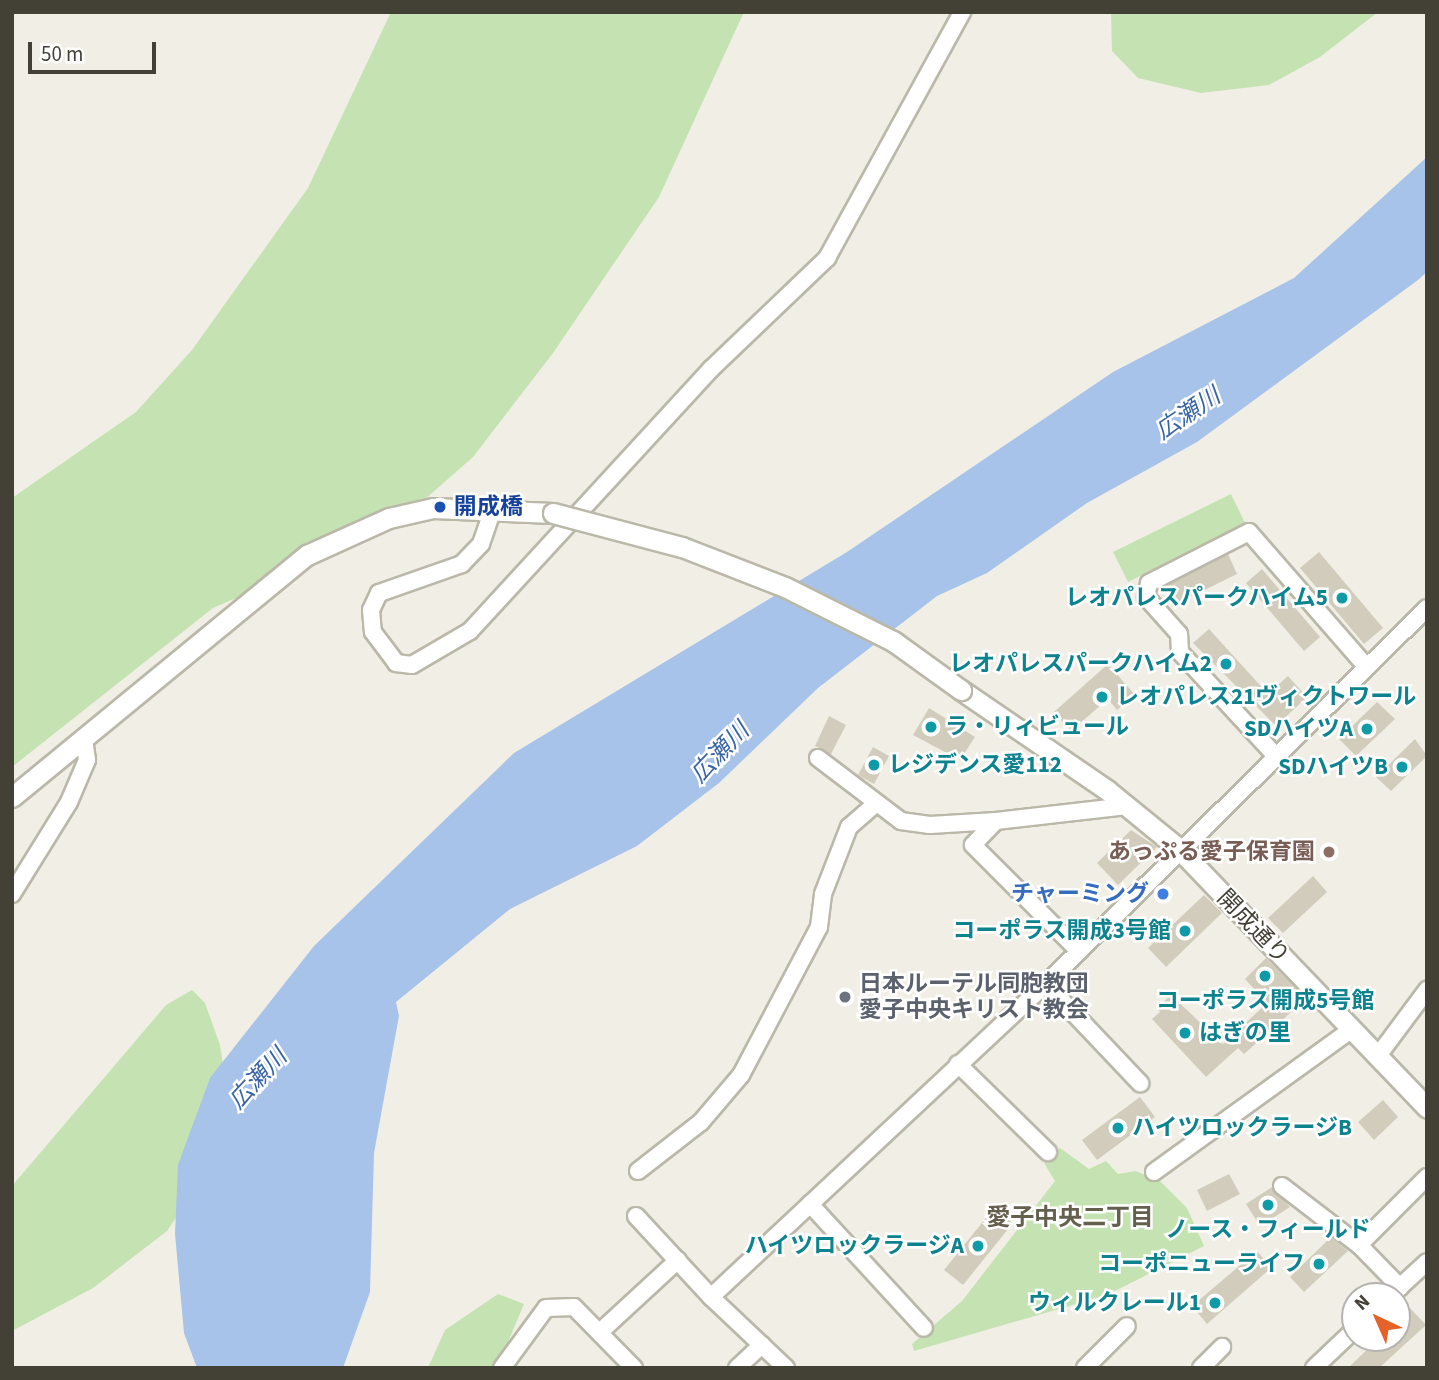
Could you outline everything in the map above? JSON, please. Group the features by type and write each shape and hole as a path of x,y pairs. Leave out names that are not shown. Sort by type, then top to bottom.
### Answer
{"street":[{"path":"494,506 481,544 462,564 379,593 371,610 373,632 396,663 412,665 470,631 711,369 827,258 962,12"},
{"name":"開成通り","path":"12,797 307,555 389,518 433,508 494,506 553,513 682,547 785,587 893,641 1127,806 1178,848 1427,1108"},
{"path":"1275,755 1180,652 1180,634 1146,597 1149,583 1249,532 1366,666"},
{"path":"711,1297 958,1063 1046,984 1178,848 1427,608"},
{"path":"12,894 69,802 87,760 84,738"},
{"path":"818,758 875,804 901,821 930,825 996,821 1127,806"},
{"path":"638,1171 701,1122 741,1075 819,927 823,894 849,827 875,804"},
{"path":"996,821 974,845 1079,951"},
{"path":"1046,984 1140,1083"},
{"path":"1377,1057 1427,990"},
{"path":"1154,1172 1351,1030"},
{"path":"958,1063 1048,1152"},
{"path":"1359,1245 1427,1177"},
{"path":"1282,1186 1359,1245 1387,1282"},
{"path":"810,1203 924,1328"},
{"path":"636,1216 711,1297 786,1368"},
{"path":"600,1332 678,1260"},
{"path":"1406,1282 1427,1262"},
{"path":"502,1368 546,1308 574,1307 634,1368"},
{"path":"1085,1368 1127,1326"},
{"path":"1314,1368 1341,1342"},
{"path":"737,1368 762,1345"},
{"path":"1201,1368 1222,1347"}],"green space":[{"path":"391,12 744,12 659,197 553,353 473,457 415,508 389,518 334,556 213,608 12,767 12,498 136,412 192,350 308,188"},
{"path":"1111,12 1378,12 1320,57 1269,85 1201,93 1138,78 1112,51"},
{"path":"1231,494 1245,523 1128,582 1113,552"},
{"path":"192,990 205,1003 220,1045 227,1090 216,1158 167,1231 93,1288 12,1331 12,1186 166,1005"},
{"path":"1060,1148 1089,1169 1106,1161 1118,1174 1136,1171 1160,1181 1187,1208 1204,1246 1107,1295 914,1351 912,1344 962,1301 1055,1181 1044,1163"},
{"path":"498,1294 524,1304 497,1368 428,1368 445,1330"}],"water":[{"name":"広瀬川","path":"1427,157 1427,272 1418,280 1197,442 1087,503 987,573 937,596 818,688 719,783 637,846 510,909 396,1002 399,1016 374,1153 370,1292 343,1368 197,1368 184,1333 175,1234 178,1165 210,1078 314,946 514,753 847,552 1113,372 1294,278"}],"building":[{"name":"レオパレスパークハイム5","path":"1319,552 1383,628 1364,644 1300,568"},
{"path":"1228,554 1237,574 1174,605 1165,586"},
{"path":"1262,569 1320,637 1304,651 1246,583"},
{"path":"1209,629 1268,694 1288,676 1307,697 1276,726 1193,643"},
{"name":"レオパレス21ヴィクトワール","path":"1108,664 1135,695 1117,710 1108,699 1071,731 1054,712"},
{"name":"SDハイツA","path":"1377,702 1395,719 1356,756 1339,739"},
{"path":"929,708 975,737 960,760 913,735"},
{"path":"829,716 846,725 831,754 815,746"},
{"name":"SDハイツB","path":"1415,739 1427,756 1391,791 1376,777"},
{"name":"レジデンス愛112","path":"873,747 889,756 874,784 858,775"},
{"path":"1131,830 1157,847 1118,885 1097,863"},
{"path":"1313,876 1327,892 1283,933 1268,918"},
{"name":"コーポラス開成3号館","path":"1204,895 1222,913 1166,967 1148,948"},
{"path":"1266,958 1306,999 1244,1054 1238,1048 1206,1077 1152,1019 1160,1012 1157,1008 1171,995 1223,1044 1267,1003 1245,979"},
{"name":"ハイツロックラージB","path":"1140,1097 1155,1117 1097,1160 1082,1140"},
{"path":"1383,1100 1398,1117 1374,1140 1358,1122"},
{"path":"1229,1174 1240,1194 1207,1211 1197,1190"},
{"name":"ノース・フィールド","path":"1272,1187 1290,1207 1260,1226 1246,1204"},
{"name":"ハイツロックラージA","path":"994,1208 1013,1223 963,1285 944,1270"},
{"name":"コーポニューライフ","path":"1331,1237 1348,1251 1304,1292 1290,1277"},
{"path":"1257,1251 1271,1268 1207,1324 1192,1306"},
{"path":"1411,1309 1426,1325 1411,1339"},
{"path":"1365,1352 1396,1352 1379,1368 1348,1368"}],"place":[{"name":"開成橋","path":"440,507"},
{"name":"レオパレスパークハイム5","path":"1342,598"},
{"name":"レオパレスパークハイム2","path":"1226,664"},
{"name":"レオパレス21ヴィクトワール","path":"1102,697"},
{"name":"ラ・リィビュール","path":"931,727"},
{"name":"SDハイツA","path":"1367,729"},
{"name":"レジデンス愛112","path":"874,765"},
{"name":"SDハイツB","path":"1402,767"},
{"name":"あっぷる愛子保育園","path":"1329,852"},
{"name":"チャーミング","path":"1163,894"},
{"name":"コーポラス開成3号館","path":"1185,931"},
{"name":"コーポラス開成5号館","path":"1265,976"},
{"name":"日本ルーテル同胞教団 愛子中央キリスト教会","path":"845,997"},
{"name":"はぎの里","path":"1185,1033"},
{"name":"ハイツロックラージB","path":"1118,1128"},
{"name":"ノース・フィールド","path":"1268,1205"},
{"name":"ハイツロックラージA","path":"978,1246"},
{"name":"コーポニューライフ","path":"1319,1264"},
{"name":"ウィルクレール1","path":"1215,1303"}],"district":[{"name":"愛子中央二丁目","path":"1070,1218"}]}
